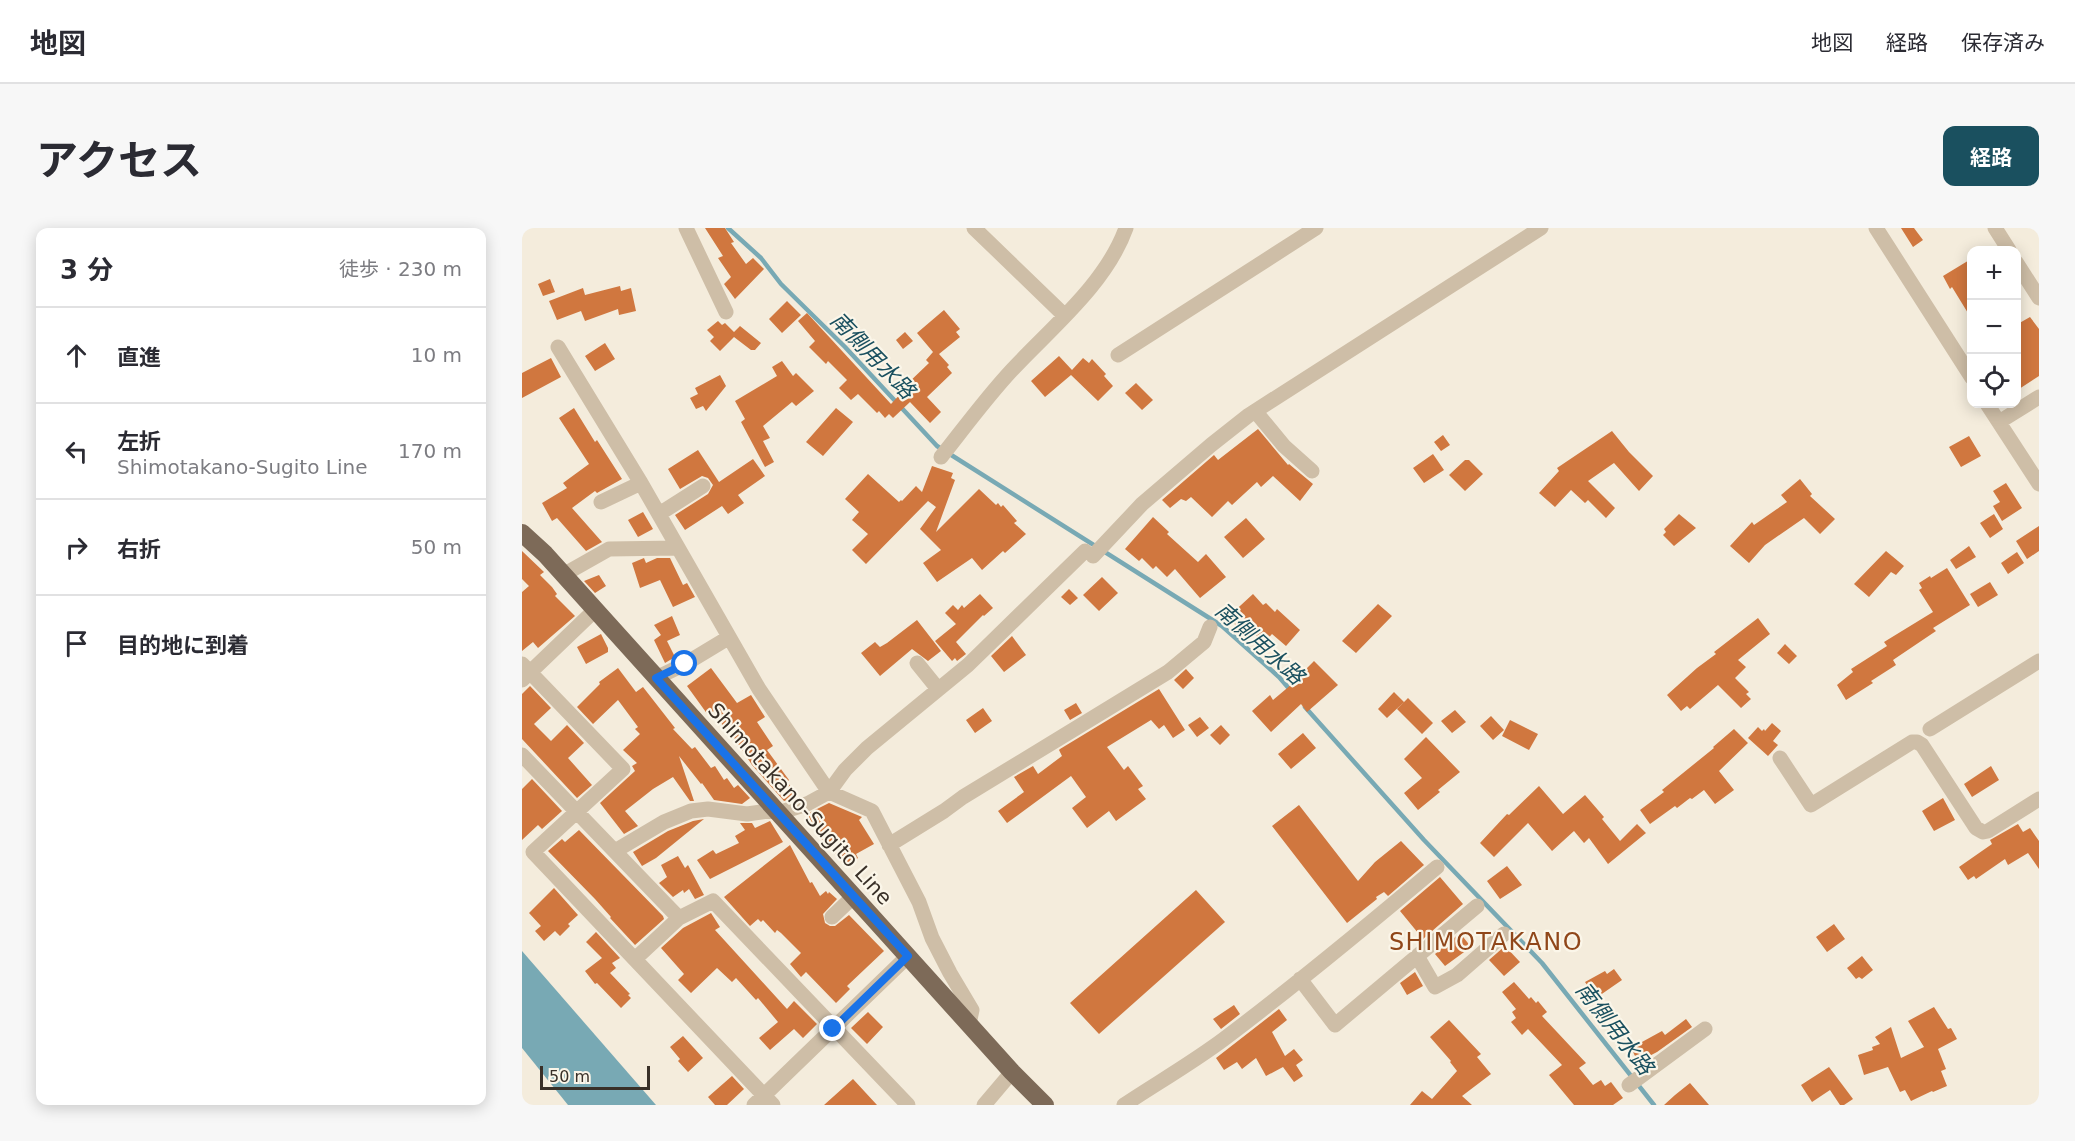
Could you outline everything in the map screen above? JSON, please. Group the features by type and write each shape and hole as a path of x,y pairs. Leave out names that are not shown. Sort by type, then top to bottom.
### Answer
{"main road":[{"name":"Shimotakano-Sugito Line","path":"522,533 595,610 1012,1072 1045,1105"}],"street":[{"path":"686,228 726,312"},
{"path":"974,228 1064,315"},
{"path":"941,457 1009,373 1108,266 1126,228"},
{"path":"1118,355 1316,228"},
{"path":"615,851 664,822 691,811 708,809 747,814 776,812 807,804 830,792 852,763 939,689 1142,504 1211,445 1255,411 1541,228"},
{"path":"1876,228 1967,372"},
{"path":"1995,228 2006,246"},
{"path":"2021,269 2037,291"},
{"path":"558,347 641,483 759,689 830,792 872,811 919,902 932,938 972,1010 969,1024"},
{"path":"1999,422 2039,397"},
{"path":"1990,408 2039,484"},
{"path":"1255,411 1284,446 1312,471"},
{"path":"601,502 641,483"},
{"path":"659,514 703,486"},
{"path":"563,575 609,549 678,548"},
{"path":"595,610 525,672 623,768 533,852 635,959 764,1102 833,1029 908,956"},
{"path":"889,845 1168,672 1204,642 1210,627"},
{"path":"656,678 685,664 728,638"},
{"path":"1930,729 2039,661"},
{"path":"917,663 939,689"},
{"path":"1780,758 1811,805 1912,742 1922,745 1976,828 1983,832 2039,799"},
{"path":"523,758 679,918"},
{"path":"1125,1105 1223,1040 1318,967 1437,867"},
{"path":"832,916 854,897"},
{"path":"635,959 679,918 713,901 908,1105"},
{"path":"1300,979 1335,1025 1477,906"},
{"path":"1417,956 1435,987 1457,975 1504,934"},
{"path":"1629,1085 1705,1029"},
{"path":"984,1105 1012,1072"}],"water":[{"path":"522,951 656,1105 568,1105 522,1048"}],"building":[{"path":"705,228 725,228 734,242 731,243 746,264 753,258 764,269 735,299 724,284 731,277 718,258 723,256"},
{"path":"1901,228 1914,228 1923,240 1913,247"},
{"path":"1967,261 1967,311 1952,287 1950,289 1943,276"},
{"path":"550,279 555,292 543,296 538,284"},
{"path":"620,286 621,291 631,288 636,311 619,315 618,309 585,321 581,311 557,320 549,301 583,288 585,295"},
{"path":"787,301 801,315 782,333 769,319"},
{"path":"944,310 960,329 956,332 960,337 939,354 949,365 947,367 952,373 927,397 941,412 930,423 910,402 893,418 889,414 885,418 858,394 851,400 839,388 847,380 828,361 826,364 809,347 815,341 798,321 807,313 891,404 906,388 905,386 929,363 926,360 933,352 917,333"},
{"path":"2030,317 2039,329 2039,376 2021,388 2021,354 2021,322"},
{"path":"718,321 722,325 725,323 734,332 740,326 761,343 755,350 751,350 734,337 720,351 710,341 714,337 707,330"},
{"path":"905,332 913,341 903,349 896,340"},
{"path":"605,343 615,359 595,371 585,356"},
{"path":"1059,356 1072,370 1083,358 1089,363 1092,359 1106,374 1104,376 1113,386 1098,401 1071,375 1045,397 1031,381"},
{"path":"551,358 561,377 522,398 522,373"},
{"path":"782,361 793,376 796,373 814,391 796,406 792,402 763,426 770,438 763,441 774,462 765,467 741,422 745,419 735,401 777,376 772,367"},
{"path":"720,375 726,386 706,411 703,406 696,409 690,398 698,394 695,388"},
{"path":"1136,383 1153,400 1142,410 1125,393"},
{"path":"574,408 622,479 597,493 595,491 572,508 602,542 586,551 557,518 552,521 542,503 567,488 563,483 589,464 559,418"},
{"path":"836,408 853,422 823,456 806,442"},
{"path":"1258,429 1288,465 1313,484 1300,501 1273,476 1261,487 1257,482 1232,505 1228,501 1212,517 1191,497 1186,501 1181,499 1170,508 1162,500 1214,455 1218,460"},
{"path":"1612,431 1653,476 1639,491 1614,463 1588,481 1615,508 1606,518 1588,500 1585,503 1571,490 1555,507 1539,493 1559,471 1557,468"},
{"path":"1443,435 1450,445 1441,451 1434,442"},
{"path":"1969,436 1981,456 1961,467 1949,447"},
{"path":"698,450 719,482 753,459 765,476 738,495 744,503 728,514 722,506 685,530 675,515 708,494 713,485 708,478 702,476 680,489 668,469"},
{"path":"1433,454 1444,470 1424,483 1413,468"},
{"path":"1465,460 1469,460 1483,474 1465,491 1449,475"},
{"path":"932,466 953,473 951,478 955,480 936,532 979,489 996,505 998,503 1001,507 1003,505 1017,521 1014,523 1026,534 982,570 972,558 937,582 923,563 941,550 920,529 936,507 928,501 866,564 852,550 868,534 852,520 859,512 845,499 868,474 899,502 902,501 916,486 922,492"},
{"path":"1800,479 1812,494 1810,496 1835,519 1820,534 1804,518 1765,545 1749,563 1730,546 1752,522 1754,525 1787,502 1781,495"},
{"path":"2006,483 2022,508 2002,521 1993,506 2000,502 1993,491"},
{"path":"643,512 653,529 638,537 628,520"},
{"path":"1679,514 1696,528 1674,546 1663,535 1666,532 1664,529"},
{"path":"1994,514 2003,529 1990,538 1980,523"},
{"path":"1153,517 1169,532 1167,534 1198,562 1206,554 1226,577 1200,598 1175,569 1167,577 1156,566 1153,569 1142,558 1139,561 1125,549"},
{"path":"1246,518 1265,539 1243,558 1224,537"},
{"path":"2039,526 2039,551 2027,559 2016,541"},
{"path":"1969,546 1976,557 1956,569 1950,560"},
{"path":"522,551 544,572 540,575 557,594 555,596 575,616 538,648 533,642 522,651 522,592 529,586 522,579"},
{"path":"1886,551 1904,566 1896,575 1891,572 1869,597 1854,584"},
{"path":"2017,552 2024,563 2008,574 2001,563"},
{"path":"644,558 646,563 657,558 670,558 683,585 687,583 695,597 673,607 660,580 640,588 632,563"},
{"path":"1947,568 1970,605 1933,628 1936,631 1893,660 1896,665 1846,700 1837,685 1853,672 1851,669 1887,646 1884,642 1933,612 1919,590 1922,588 1919,583"},
{"path":"599,575 606,586 595,593 584,581"},
{"path":"1102,577 1118,593 1099,611 1083,595"},
{"path":"1990,582 1998,595 1978,607 1970,594"},
{"path":"1069,589 1078,598 1070,605 1061,597"},
{"path":"980,594 993,608 956,642 966,654 957,661 955,658 952,661 935,641 956,624 945,613 953,605 958,610 962,605 964,608"},
{"path":"1253,594 1263,605 1266,603 1275,612 1277,609 1300,630 1286,646 1272,634 1264,643 1249,630 1244,634 1228,617"},
{"path":"1378,604 1392,616 1356,653 1342,641"},
{"path":"672,616 680,635 667,641 675,657 665,663 654,640 661,635 654,625"},
{"path":"1758,618 1770,634 1738,660 1746,667 1735,678 1749,692 1746,694 1751,699 1741,708 1718,685 1690,709 1687,706 1681,711 1667,695 1716,654 1714,652"},
{"path":"917,620 941,651 928,661 912,649 880,676 861,653 875,642 880,647 887,643"},
{"path":"601,634 608,652 586,664 577,647"},
{"path":"1012,636 1026,655 1004,672 991,656"},
{"path":"1785,644 1797,656 1789,664 1777,653"},
{"path":"1314,661 1338,685 1307,712 1301,704 1271,732 1252,711 1270,695 1273,700 1305,673 1303,672"},
{"path":"618,668 636,692 643,687 675,728 673,729 692,749 695,747 711,768 715,766 724,780 727,778 734,788 738,785 750,798 742,804 714,800 679,756 694,801 690,801 673,777 625,811 638,826 624,834 600,803 635,771 632,766 637,763 623,750 640,734 635,729 638,727 618,700 593,724 577,707 600,684 599,682"},
{"path":"711,668 737,703 751,695 765,717 757,722 773,746 767,750 796,792 788,800 784,801 752,765 733,736 730,738 714,711 708,715 687,686"},
{"path":"1186,669 1194,678 1183,689 1174,680"},
{"path":"530,686 551,708 534,724 551,741 567,725 584,743 568,758 592,785 577,798 522,739 522,694"},
{"path":"1159,689 1185,730 1173,738 1164,725 1159,729 1151,720 1107,747 1124,770 1128,766 1143,786 1138,789 1146,799 1116,821 1109,811 1087,828 1072,808 1086,797 1071,776 1007,823 998,811 1024,792 1014,777 1033,766 1038,774 1062,756 1060,749"},
{"path":"1394,692 1404,702 1387,718 1378,709"},
{"path":"1408,698 1433,723 1422,734 1397,709"},
{"path":"1076,703 1082,713 1070,720 1064,710"},
{"path":"983,708 992,721 975,733 966,720"},
{"path":"1455,710 1466,722 1452,733 1441,721"},
{"path":"1491,716 1504,730 1493,740 1480,726"},
{"path":"1200,717 1209,728 1197,737 1188,725"},
{"path":"1510,720 1538,734 1529,750 1502,736"},
{"path":"1772,723 1781,731 1773,741 1778,745 1768,756 1748,738 1758,727 1765,731"},
{"path":"1221,725 1230,735 1220,745 1210,735"},
{"path":"1734,729 1748,743 1719,771 1734,790 1715,804 1704,790 1677,808 1675,806 1650,824 1640,810 1664,792 1662,790"},
{"path":"1303,733 1316,748 1291,769 1278,754"},
{"path":"1426,737 1460,772 1418,810 1404,793 1422,778 1404,759"},
{"path":"1991,766 1999,780 1972,797 1964,784"},
{"path":"532,779 562,811 542,829 538,825 522,840 522,789"},
{"path":"1539,786 1563,814 1585,795 1620,841 1637,824 1646,833 1608,864 1589,838 1584,843 1574,831 1552,851 1528,823 1494,857 1480,843 1507,814 1509,815"},
{"path":"1943,798 1955,820 1934,831 1922,811"},
{"path":"829,803 862,817 859,820 874,844 856,854 858,858 845,867 827,841 824,843 807,814"},
{"path":"1299,805 1358,881 1375,862 1401,841 1424,865 1388,896 1384,892 1376,897 1377,899 1347,923 1272,826"},
{"path":"704,819 656,858 642,866 633,852 668,831"},
{"path":"770,821 783,842 710,879 697,860 713,850 716,854 739,843 735,836 745,830 740,823 752,823 755,828"},
{"path":"2018,824 2023,832 2030,828 2039,841 2039,869 2028,853 2008,865 2005,859 1976,879 1974,876 1968,880 1959,867 1992,844 1990,840"},
{"path":"579,830 663,916 664,919 635,945 595,899 548,851 562,839 565,842"},
{"path":"790,845 810,883 812,882 820,896 826,891 837,899 823,914 825,923 835,926 849,915 884,951 847,986 850,989 836,1003 806,972 801,977 790,964 801,953 781,933 777,930 775,933 763,920 761,922 758,919 750,926 724,897"},
{"path":"678,856 685,868 688,865 704,895 695,899 689,889 673,897 659,883 667,877 661,865"},
{"path":"1507,866 1522,885 1500,899 1487,881"},
{"path":"1440,877 1463,904 1423,939 1400,911"},
{"path":"554,888 578,915 560,936 555,931 544,941 535,931 541,926 529,913"},
{"path":"1196,890 1225,922 1099,1034 1070,1003"},
{"path":"711,913 720,927 715,930 787,1009 794,1001 817,1024 803,1038 794,1029 770,1050 759,1038 778,1022 758,998 756,1000 736,978 732,982 717,968 691,993 678,980 684,974 661,948 683,928"},
{"path":"1834,924 1845,939 1827,952 1816,937"},
{"path":"596,932 620,958 612,963 616,968 610,973 630,994 628,995 631,998 621,1008 597,983 595,984 585,971 602,958 586,942"},
{"path":"1460,933 1471,947 1445,966 1435,954"},
{"path":"1505,946 1520,962 1504,976 1489,960"},
{"path":"1862,956 1873,970 1862,979 1859,977 1856,979 1847,968"},
{"path":"1614,969 1622,980 1596,998 1585,982 1605,971 1607,974"},
{"path":"1415,972 1423,986 1407,995 1400,983"},
{"path":"1514,982 1529,999 1531,997 1536,1003 1538,1001 1547,1012 1542,1016 1586,1063 1579,1068 1593,1085 1601,1080 1605,1086 1611,1082 1623,1098 1613,1105 1574,1105 1549,1075 1562,1065 1528,1029 1522,1035 1511,1022 1516,1018 1512,1012 1516,1009 1502,992"},
{"path":"1234,1005 1240,1014 1221,1029 1213,1019"},
{"path":"1934,1007 1957,1039 1938,1049 1946,1069 1941,1071 1947,1086 1911,1101 1905,1090 1900,1092 1888,1067 1864,1075 1858,1055 1873,1050 1872,1047 1880,1044 1875,1037 1891,1027 1901,1058 1924,1047 1908,1021"},
{"path":"1279,1009 1287,1020 1272,1032 1285,1056 1294,1049 1303,1060 1296,1065 1303,1076 1294,1082 1283,1067 1266,1076 1256,1058 1242,1069 1237,1062 1224,1070 1216,1058"},
{"path":"868,1012 883,1027 867,1044 851,1028"},
{"path":"1686,1019 1692,1027 1657,1052 1638,1062 1631,1048 1662,1031 1665,1035"},
{"path":"1449,1020 1481,1054 1477,1057 1491,1074 1462,1096 1472,1105 1410,1105 1422,1091 1432,1099 1457,1071 1430,1037"},
{"path":"683,1036 703,1058 688,1072 670,1047"},
{"path":"1829,1067 1853,1099 1844,1105 1840,1105 1830,1090 1812,1102 1801,1085"},
{"path":"732,1076 744,1089 727,1105 715,1105 708,1097"},
{"path":"853,1079 877,1105 824,1105"},
{"path":"1690,1083 1709,1105 1664,1105 1675,1095"}],"waterway":[{"name":"南側用水路","path":"728,228 761,258 781,284 845,347 937,446 1222,626 1279,677 1292,692"},
{"name":"南側用水路","path":"1305,707 1424,840 1542,963 1654,1105"}],"district":[{"name":"SHIMOTAKANO","path":"1486,942"}],"route":[{"path":"685,664 656,678 908,956 833,1029"}]}
